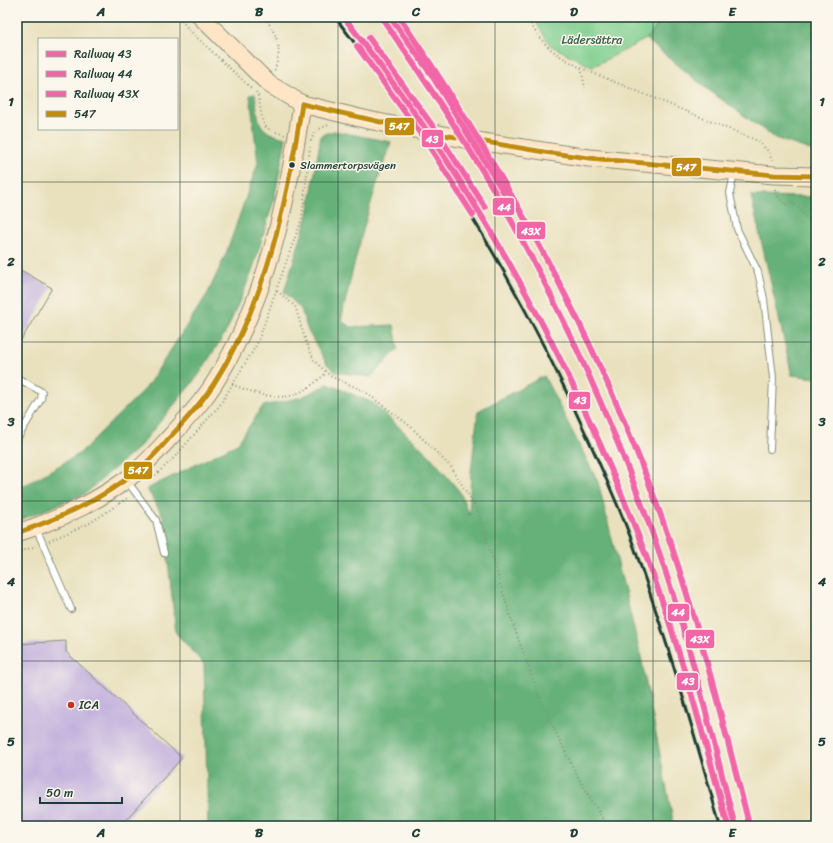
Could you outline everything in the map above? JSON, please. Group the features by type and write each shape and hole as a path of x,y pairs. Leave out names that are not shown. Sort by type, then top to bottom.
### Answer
{"street":[{"path":"201,17 268,83 302,104 368,120 464,139 589,158 734,171 774,180 816,176"},
{"path":"17,533 82,507 126,480 166,441 190,414 218,378 244,329 258,294 275,239 291,175 304,140 302,104"}],"lane":[{"path":"734,171 730,193 737,229 758,272 764,299 773,378 770,449"},
{"path":"17,387 21,380 42,392 41,400 17,439"},
{"path":"126,480 156,520 164,553"},
{"path":"35,527 71,609"}],"path":[{"path":"179,17 189,30 257,93 261,104 262,122 267,128 304,140"},
{"path":"265,17 275,34 280,56 274,74 268,83"},
{"path":"527,17 536,34 553,52 581,68 758,141 769,152 776,194 785,205 792,201 811,223 812,243 816,262"},
{"path":"581,68 585,88"},
{"path":"331,125 324,126 304,140 302,218 277,291 295,306 306,342 314,360 330,376 364,391 410,426 451,467 477,510 513,624 543,707 579,779 607,826"},
{"path":"218,378 239,388 269,396 292,396 317,382 326,372"}],"green space":[{"name":"Lädersättra","path":"533,17 664,17 646,39 592,67 550,45"},
{"path":"664,17 816,17 816,152 775,138 706,88 646,39"},
{"path":"255,94 260,124 269,132 286,138 274,200 251,274 227,330 198,376 139,447 85,494 17,521 17,488 22,487 79,454 146,388 208,293 226,254 258,163 250,95"},
{"path":"334,131 391,142 363,230 341,321 351,327 394,325 398,349 371,377 335,372 327,364 308,331 301,309 284,292 308,215 321,135"},
{"path":"751,196 816,197 816,378 792,375"},
{"path":"544,376 598,482 641,657 674,826 208,826 204,664 176,633 163,516 147,489 237,444 263,406 302,397 328,384 373,403 429,455 460,492 469,515 471,472 478,411"}],"building":[{"path":"17,268 52,288 17,347"},
{"name":"ICA","path":"66,641 66,652 182,758 120,826 17,826 17,644"}],"railway":[{"path":"335,17 407,116 472,217 502,269 559,376 604,474 633,544 679,684 720,826"},
{"path":"399,17 441,76 480,137 517,200 551,264 613,395 640,462 678,566 711,677 749,826"}],"rail line":[{"name":"43","path":"344,17 411,107 463,185 520,283 572,384 619,487 653,575 688,682 728,826"},
{"name":"43","path":"390,17 431,74 504,193"},
{"name":"43X","path":"399,17 478,139 515,202 550,266 614,397 642,464 679,569 711,678 749,824"},
{"name":"44","path":"384,21 445,111 502,204 545,284 585,366 621,450 653,535 677,607 735,826"},
{"name":"43X","path":"369,38 437,132 485,207"},
{"name":"44","path":"357,46 425,140 473,215"}],"transit line":[{"name":"547","path":"302,104 420,131 544,152 589,158 774,175 816,176"},
{"name":"547","path":"17,533 59,517 100,497 132,475 150,460 198,405 213,385 232,353 248,319 261,285 281,213 302,104"}],"place":[{"name":"Slammertorpsvägen","path":"292,165"},
{"name":"ICA","path":"71,705"}]}
